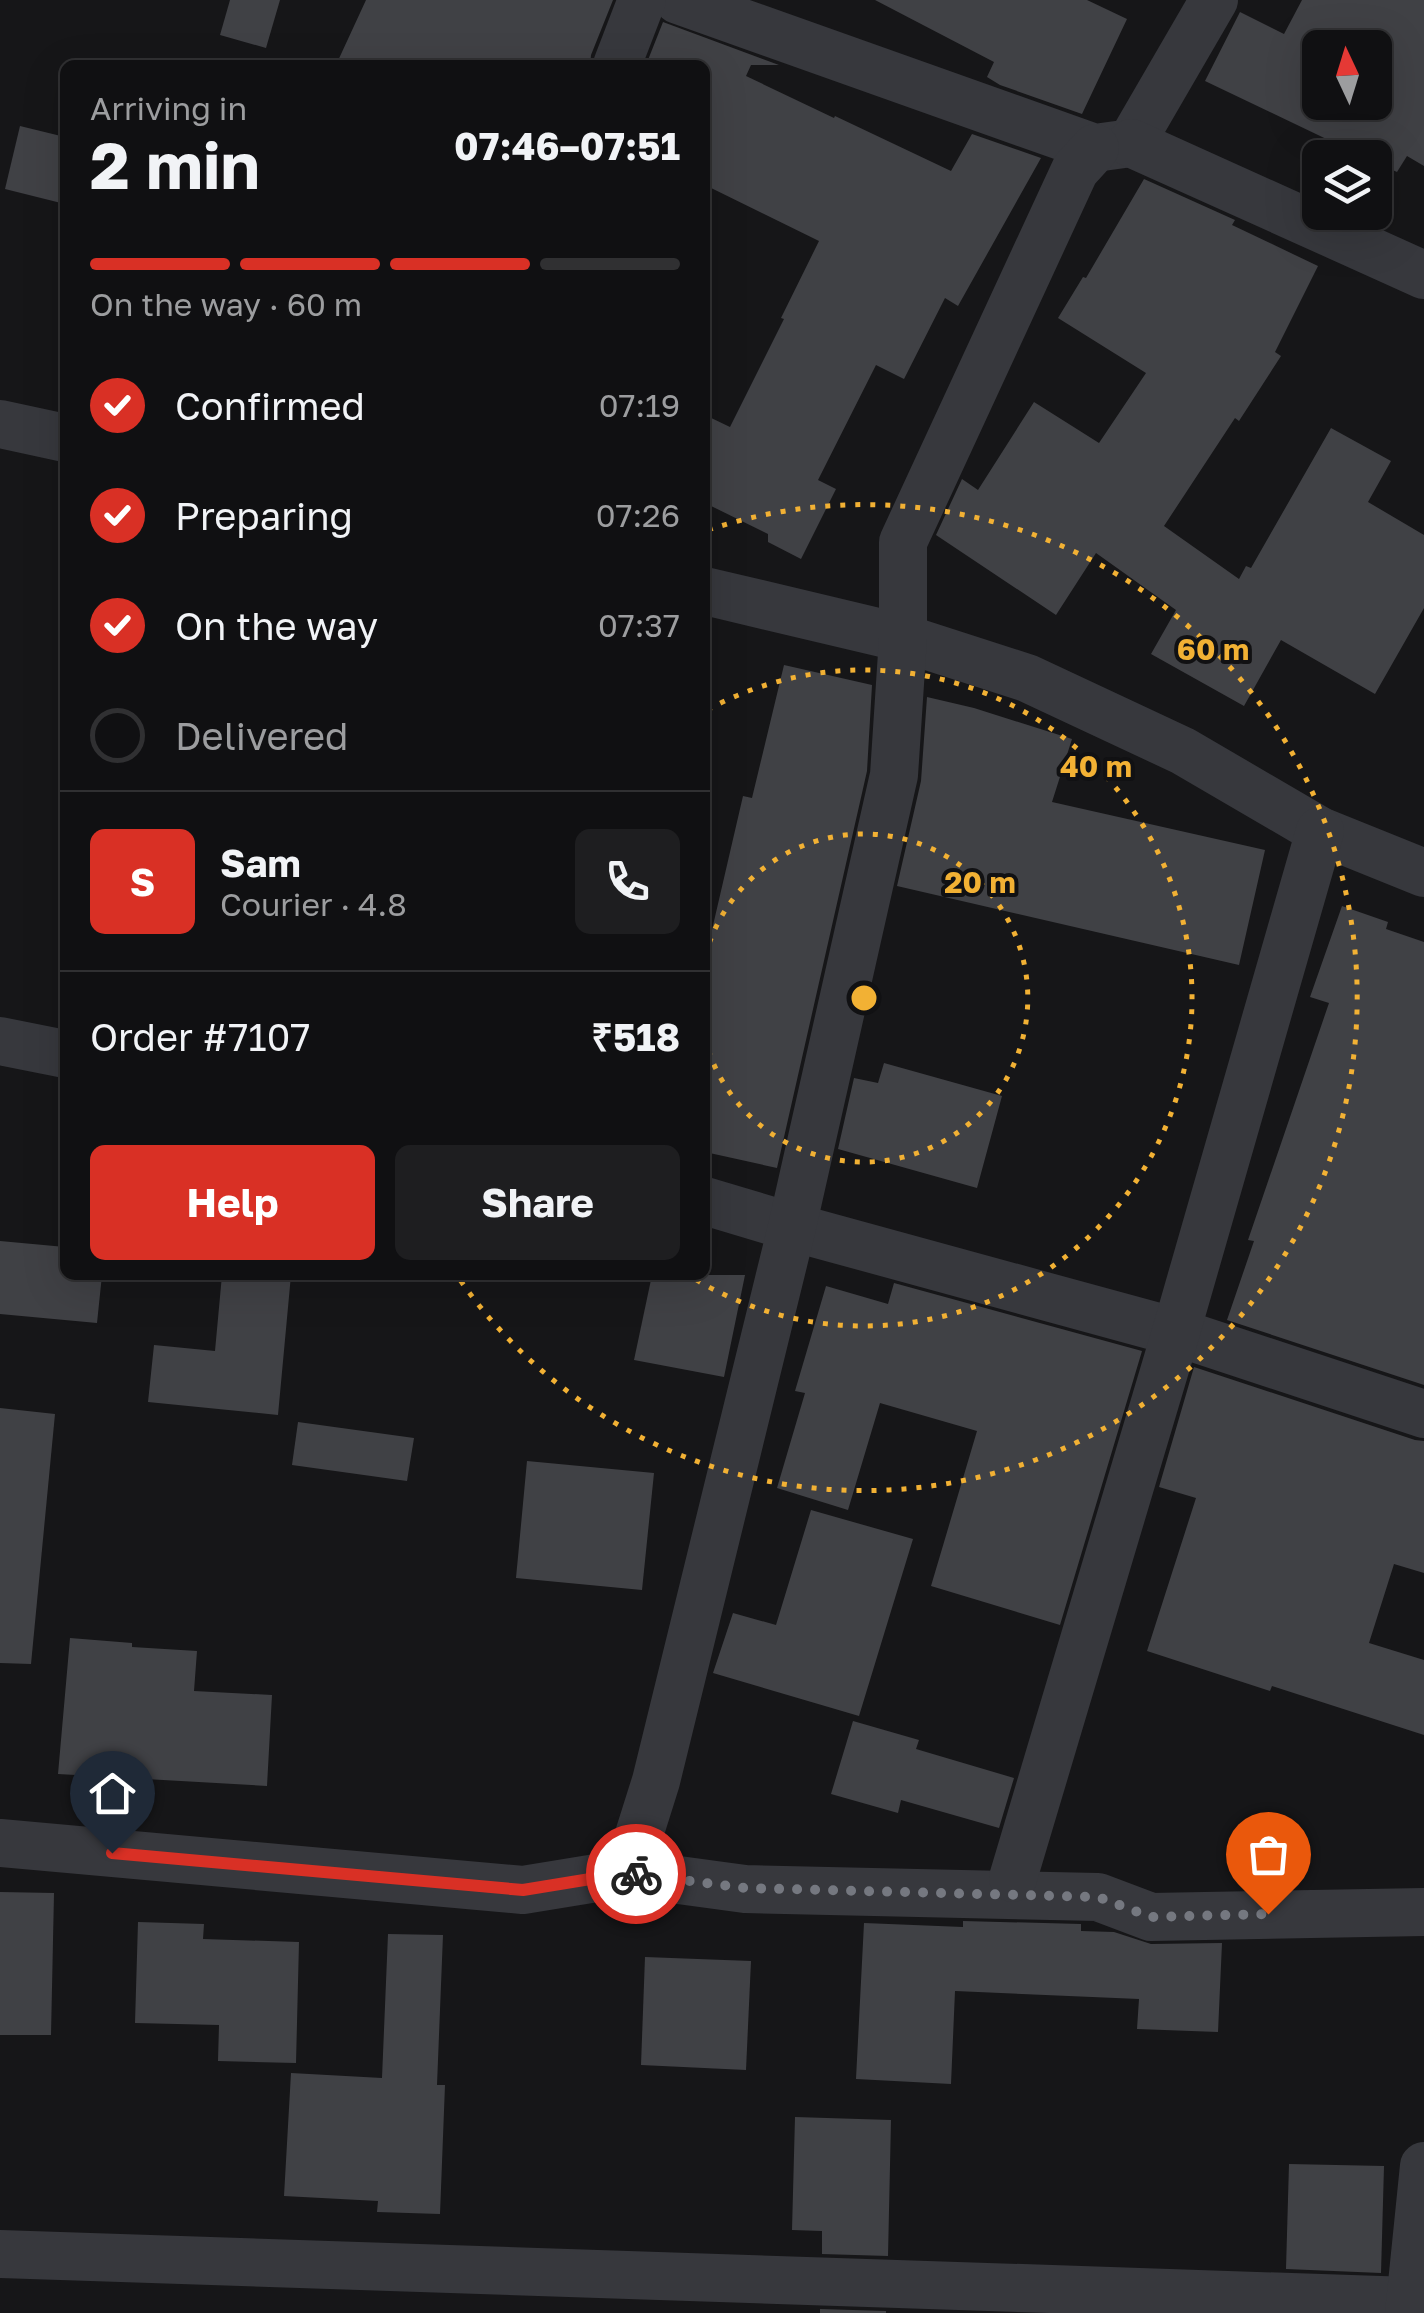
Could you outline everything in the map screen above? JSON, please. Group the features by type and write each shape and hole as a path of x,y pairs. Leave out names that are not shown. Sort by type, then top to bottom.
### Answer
{"street":[{"path":"619,60 642,0"},
{"path":"678,0 1113,146 1424,275"},
{"path":"627,1873 656,1781 792,1227 894,775 903,638 903,542 1074,170 1113,146 1214,0"},
{"path":"0,424 60,437"},
{"path":"710,593 903,638 1027,678 1183,751 1320,831 1424,873"},
{"path":"1014,1878 1320,831"},
{"path":"0,1041 60,1053"},
{"path":"710,1202 1176,1332 1424,1414"},
{"path":"0,1843 523,1890 627,1873 745,1888 1098,1897 1151,1917 1424,1912"},
{"path":"0,2254 1410,2307 1424,2166"}],"building":[{"path":"230,0 280,0 266,48 220,35"},
{"path":"366,0 613,0 590,60 338,60"},
{"path":"875,0 1087,0 1127,19 1082,114 1000,85 987,77 994,62"},
{"path":"1302,0 1424,0 1424,166 1407,156 1397,172 1392,170 1392,140 1328,140 1205,81 1240,12 1284,34"},
{"path":"663,22 779,65 751,65 746,76 951,171 972,134 1041,158 958,306 945,298 904,379 876,365 818,480 836,489 801,559 768,542 768,534 710,505 710,417 730,427 819,241 710,187 710,60 648,60"},
{"path":"20,126 60,136 60,203 5,189"},
{"path":"1144,179 1235,220 1232,225 1318,266 1275,352 1281,356 1164,526 1239,579 1246,566 1251,568 1331,428 1391,461 1368,502 1424,535 1424,608 1375,694 1281,640 1244,706 1151,654 1176,610 1096,553 1056,615 936,535 962,479 978,490 1034,402 1099,443 1146,373 1058,318"},
{"path":"784,665 872,685 867,771 777,1168 710,1153 710,938 743,796 752,798"},
{"path":"927,697 1072,739 1052,802 1265,850 1239,965 897,886 921,781"},
{"path":"1342,906 1388,922 1386,929 1424,942 1424,1385 1227,1320 1254,1241 1248,1240 1329,1003 1310,997"},
{"path":"884,1063 1002,1096 977,1188 838,1149 854,1078 878,1083"},
{"path":"0,1241 60,1247 60,1280 101,1280 97,1323 0,1314"},
{"path":"710,1275 745,1275 724,1377 634,1360 651,1280 710,1280"},
{"path":"222,1280 291,1280 278,1415 148,1402 154,1345 215,1351"},
{"path":"894,1283 1142,1351 1060,1625 931,1586 977,1431 880,1403 848,1510 777,1488 805,1393 795,1391 826,1286 888,1304"},
{"path":"1194,1367 1424,1441 1424,1573 1394,1564 1369,1643 1424,1660 1424,1735 1147,1651 1196,1498 1159,1487"},
{"path":"0,1408 55,1414 31,1664 0,1663"},
{"path":"298,1422 414,1438 407,1481 292,1465"},
{"path":"527,1461 654,1473 642,1590 516,1578"},
{"path":"811,1510 913,1539 859,1716 713,1673 733,1613 776,1625"},
{"path":"70,1638 197,1651 194,1691 272,1695 267,1786 58,1774"},
{"path":"853,1721 919,1740 916,1749 1014,1778 999,1828 901,1800 898,1813 831,1794"},
{"path":"0,1892 54,1893 51,2035 0,2035"},
{"path":"963,1921 1081,1924 1081,1931 1114,1932 1151,1944 1222,1943 1218,2032 1137,2029 1139,1999 955,1991 951,2084 856,2079 864,1923 963,1927"},
{"path":"138,1922 204,1924 203,1939 299,1942 296,2063 218,2061 219,2025 135,2023"},
{"path":"388,1934 443,1935 437,2085 445,2085 440,2214 377,2212 378,2201 284,2196 291,2073 382,2078"},
{"path":"645,1957 751,1961 746,2070 641,2065"},
{"path":"795,2117 891,2120 888,2256 822,2254 822,2231 792,2230"},
{"path":"1289,2164 1384,2166 1381,2273 1286,2269"},
{"path":"820,2309 886,2311 886,2313 820,2313"}],"way so far":[{"path":"636,1874 745,1888 1098,1897 1151,1917 1268,1914"}],"route":[{"path":"112,1853 523,1890 636,1874"}]}
